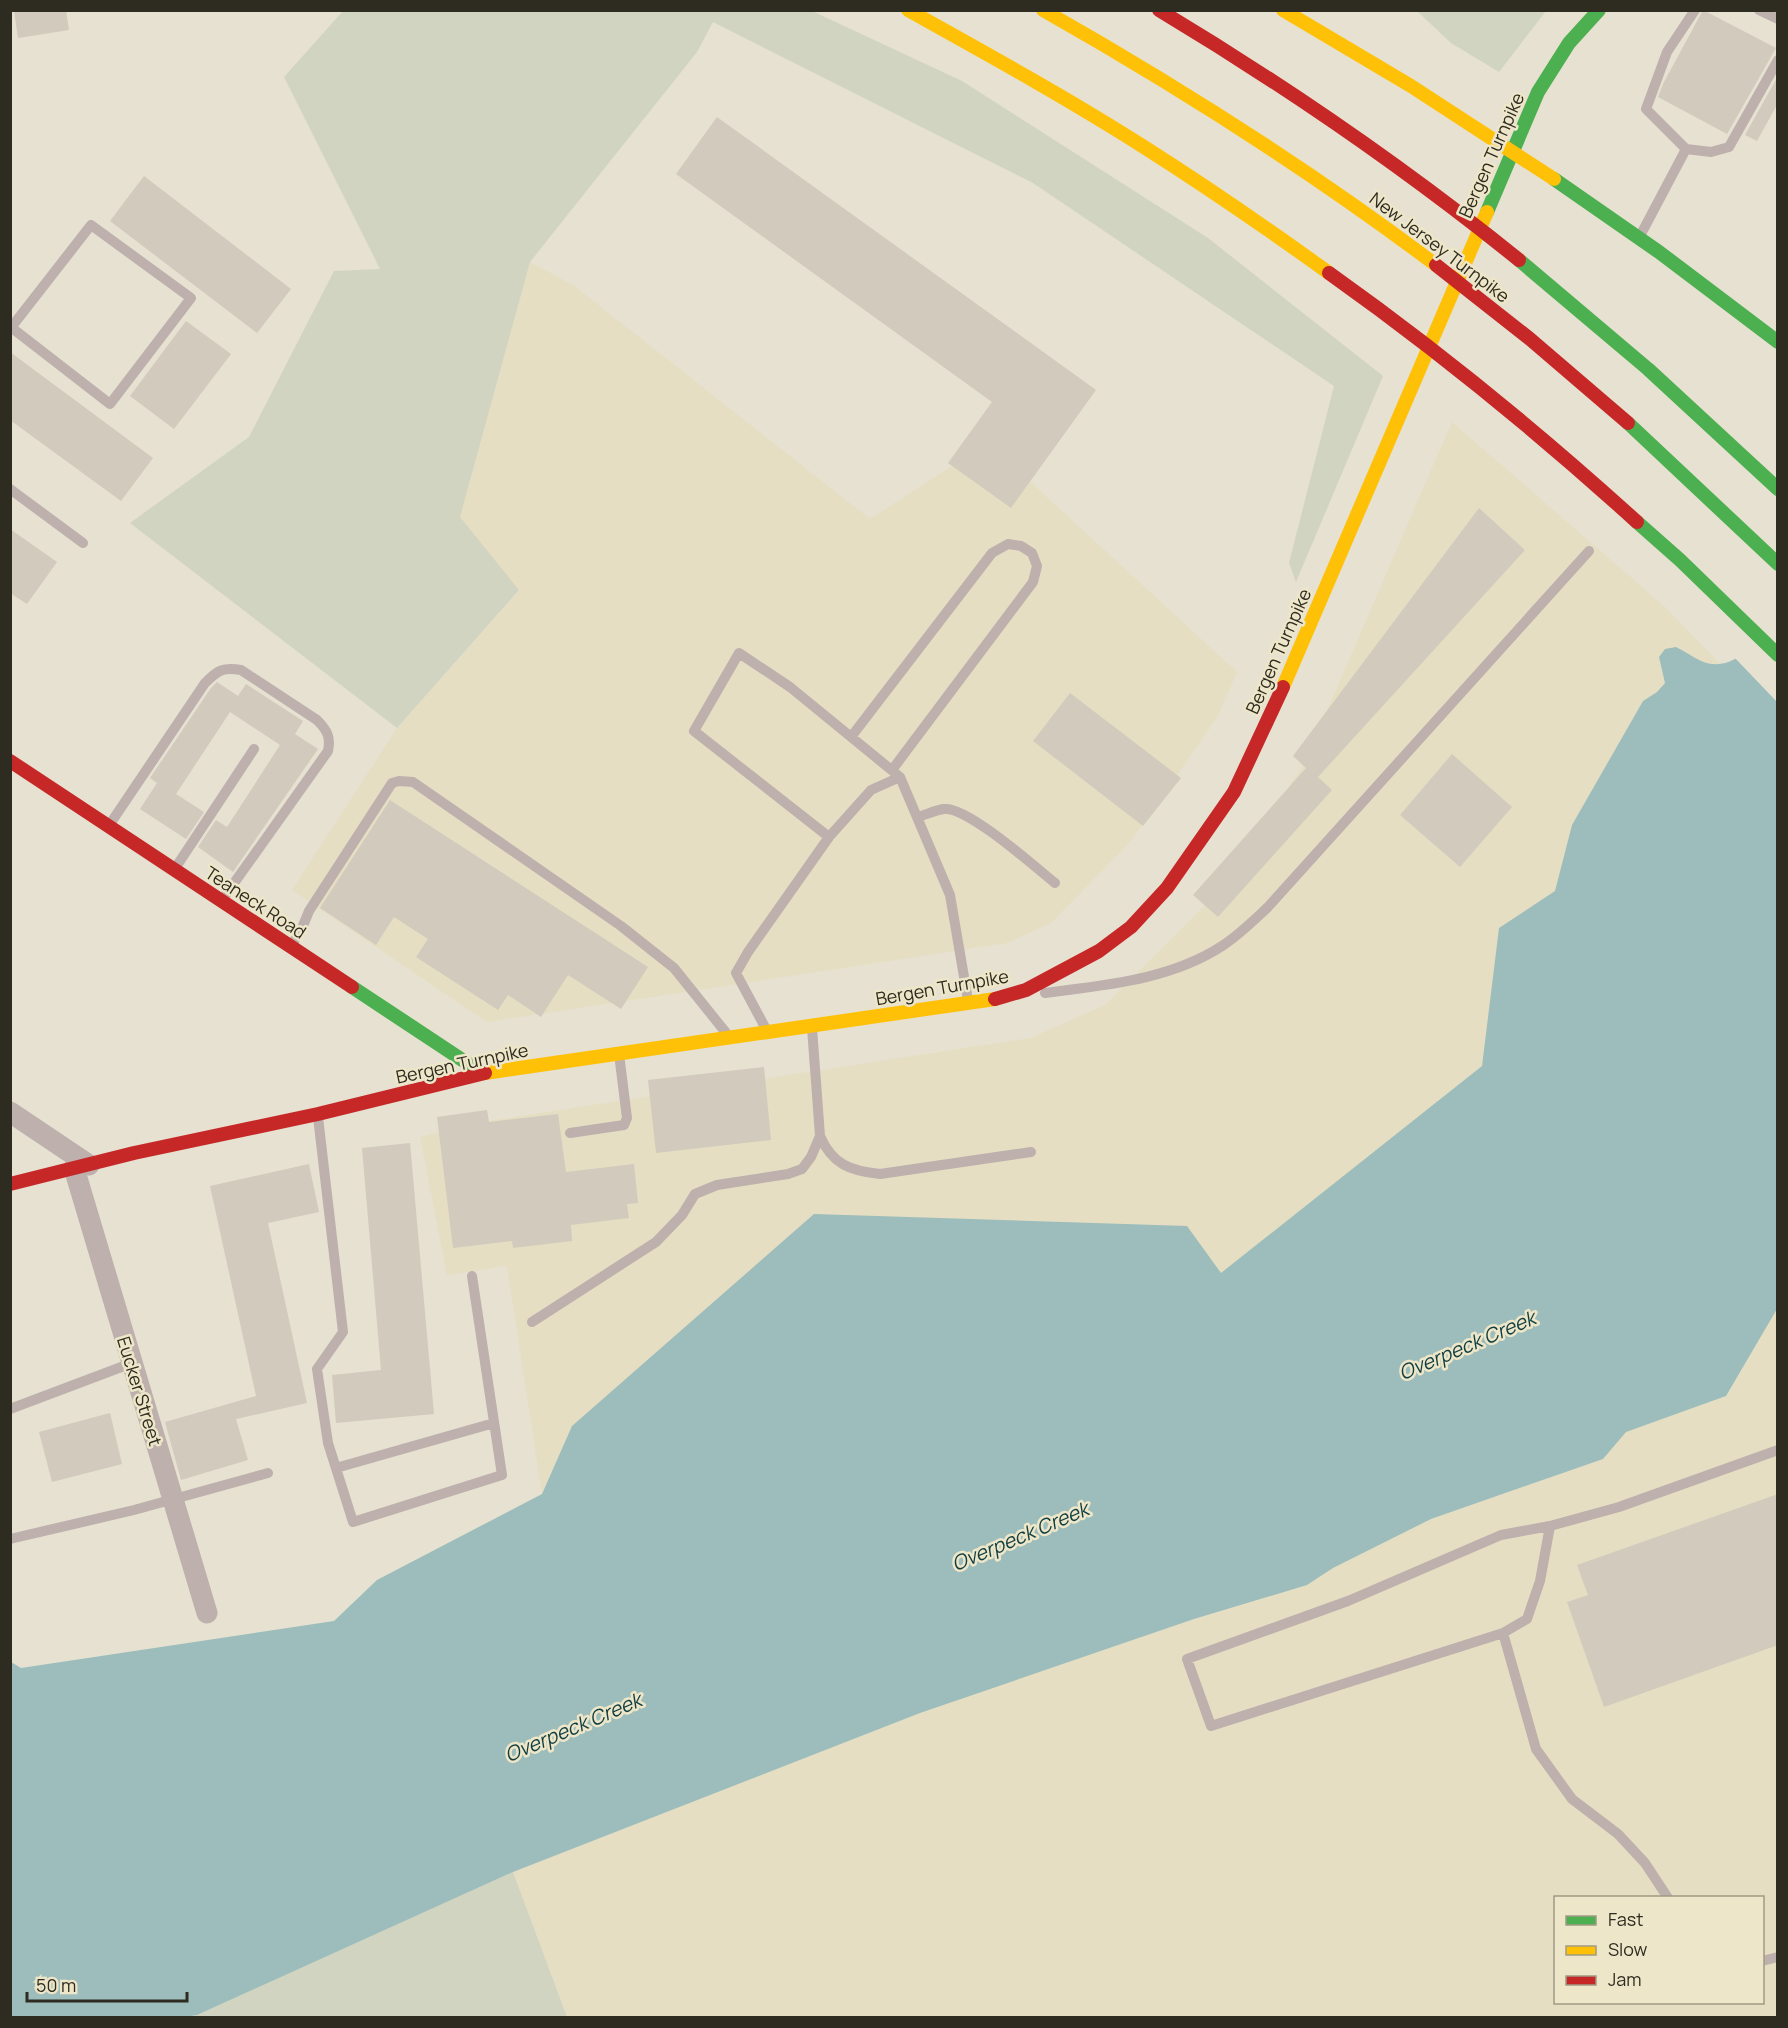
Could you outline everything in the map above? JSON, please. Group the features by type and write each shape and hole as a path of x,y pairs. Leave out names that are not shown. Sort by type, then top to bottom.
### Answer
{"main road":[{"path":"908,10 1109,124 1216,193 1358,292 1455,366 1565,457 1653,536 1778,655"},
{"name":"New Jersey Turnpike","path":"1043,10 1236,123 1413,247 1603,401 1778,564"},
{"path":"1159,10 1332,121 1476,226 1588,318 1778,489"},
{"path":"1283,10 1482,131 1639,239 1778,342"},
{"name":"Bergen Turnpike","path":"10,1184 81,1166 318,1114 482,1073 985,1000 1026,990 1100,951 1131,927 1167,888 1234,792 1295,661 1520,131 1548,75 1569,43 1599,10"},
{"name":"Teaneck Road","path":"10,761 482,1073"}],"street":[{"path":"10,1112 81,1166"},
{"name":"Eucker Street","path":"81,1166 132,1363 207,1613"}],"lane":[{"path":"1695,10 1667,52 1646,109 1686,149 1712,152 1729,147 1778,60"},
{"path":"1759,10 1778,19"},
{"path":"1639,239 1686,149"},
{"path":"92,225 191,298 110,404 11,328 92,225"},
{"path":"10,489 83,543"},
{"path":"768,1031 736,973 748,952 829,837 871,790 896,774 1033,582 1037,566 1032,553 1021,546 1008,544 992,553 851,738"},
{"path":"985,1000 1109,985 1173,970 1206,956 1237,936 1268,907 1589,551"},
{"path":"829,837 694,731 739,653 790,687 896,774 951,895 969,1003"},
{"path":"109,826 205,683 216,672 229,668 241,670 317,720 327,730 330,742 328,752 222,901"},
{"path":"174,869 254,749"},
{"path":"290,946 300,933 309,911 392,783 413,782 621,926 674,968 729,1037"},
{"path":"917,817 946,808 966,816 992,833 1055,883"},
{"path":"812,1025 820,1136 827,1152 839,1163 859,1172 879,1174 1031,1152"},
{"path":"570,1133 624,1125 627,1118 619,1053"},
{"path":"318,1114 343,1332 317,1369 328,1443 353,1522 502,1475 472,1276"},
{"path":"532,1322 656,1242 682,1215 695,1194 717,1185 788,1174 802,1168 811,1157 820,1136"},
{"path":"10,1409 132,1363"},
{"path":"336,1468 494,1423"},
{"path":"1550,1526 1540,1581 1527,1619 1503,1634 1211,1726 1187,1659 1348,1601 1501,1535 1550,1526 1619,1507 1778,1450"},
{"path":"10,1539 173,1500 268,1473"},
{"path":"1503,1634 1536,1749 1572,1799 1618,1834 1645,1863 1667,1896"}],"shaded area":[{"path":"530,262 573,285 870,519 988,443 1237,672 1218,716 1132,840 1051,923 1007,943 487,1022 292,890 397,728 519,591 460,517"},
{"path":"1452,422 1665,607 1721,665 1702,662 1676,647 1659,656 1665,682 1657,692 1643,701 1572,825 1555,891 1499,928 1482,1066 1221,1274 572,1426 542,1494 507,1266 447,1275 420,1137 488,1121 1031,1038 1105,1005 1209,901 1303,766"},
{"path":"1777,1309 1777,2017 567,2017 513,1872 920,1713 1194,1619 1307,1585 1333,1568 1431,1519 1603,1459 1625,1432 1726,1396"}],"green space":[{"path":"343,11 812,11 962,81 1208,238 1383,376 1296,582 1289,563 1334,386 1033,183 713,22 697,52 530,262 460,517 519,590 397,728 130,523 249,437 334,271 380,269 284,77"},
{"path":"1417,11 1546,11 1499,72 1451,43"},
{"path":"513,1872 567,2017 178,2018 197,2015"}],"water":[{"name":"Overpeck Creek","path":"1777,618 1777,1309 1726,1396 1626,1432 1603,1459 1431,1519 1333,1568 1307,1585 1194,1619 920,1713 513,1872 197,2015 178,2018 11,2018 11,1662 21,1668 334,1621 377,1580 542,1494 572,1426 814,1214 1187,1226 1221,1273 1482,1066 1499,928 1555,891 1572,825 1643,701 1657,692 1665,683 1659,657 1665,649 1676,647 1701,661 1713,664 1724,663 1744,653"}],"pier":[{"path":"1775,616 1778,619 1777,702 1734,657"}],"building":[{"path":"14,10 66,10 69,30 18,38"},
{"path":"1703,10 1776,48 1727,134 1658,97"},
{"path":"1778,76 1778,103 1757,141 1745,135"},
{"path":"717,117 1096,390 1011,508 948,463 992,402 676,174"},
{"path":"144,176 291,289 257,333 110,221"},
{"path":"186,321 231,354 174,429 130,396"},
{"path":"10,352 153,458 121,501 10,420"},
{"path":"1479,508 1525,550 1318,777 1332,790 1218,917 1193,895 1306,768 1293,756"},
{"path":"10,529 57,562 27,604 10,593"},
{"path":"217,682 238,696 246,684 303,721 295,734 318,749 233,872 198,847 216,820 227,827 280,745 230,712 176,794 204,812 186,839 140,809 157,783 150,778"},
{"path":"1070,693 1181,778 1143,826 1033,741"},
{"path":"1452,754 1512,807 1460,867 1400,815"},
{"path":"390,800 648,967 621,1009 568,975 541,1017 508,995 498,1010 416,957 428,939 394,917 376,945 320,908"},
{"path":"764,1067 771,1140 656,1153 648,1080"},
{"path":"487,1110 489,1122 558,1114 566,1172 634,1164 638,1203 627,1204 629,1218 571,1225 572,1241 513,1248 512,1241 453,1248 437,1117"},
{"path":"410,1143 434,1414 336,1423 332,1375 381,1370 362,1148"},
{"path":"309,1164 319,1212 268,1223 307,1403 236,1419 248,1460 181,1480 165,1422 256,1396 210,1186"},
{"path":"110,1413 122,1464 52,1482 39,1432"},
{"path":"1778,1494 1778,1645 1604,1707 1567,1602 1588,1595 1577,1565"}],"traffic: fast":[{"path":"1487,212 1538,92 1569,43 1599,10"},
{"path":"1554,179 1659,252 1778,342"},
{"path":"1519,260 1648,369 1778,489"},
{"path":"1628,423 1778,564"},
{"path":"1637,522 1680,560 1778,655"},
{"path":"352,987 482,1073"}],"traffic: slow":[{"path":"908,10 1027,77 1168,162 1329,273"},
{"path":"1043,10 1244,131 1341,196 1436,265"},
{"path":"1283,10 1411,86 1554,179"},
{"path":"1283,687 1487,212"},
{"path":"485,1073 995,999"}],"traffic: jam":[{"path":"1159,10 1298,98 1388,160 1519,260"},
{"path":"1436,265 1530,339 1628,423"},
{"path":"1329,273 1408,331 1486,393 1563,456 1637,522"},
{"path":"995,999 1026,990 1099,951 1131,927 1167,888 1234,792 1283,687"},
{"path":"10,761 352,987"},
{"path":"10,1184 134,1153 318,1114 485,1073"}]}
